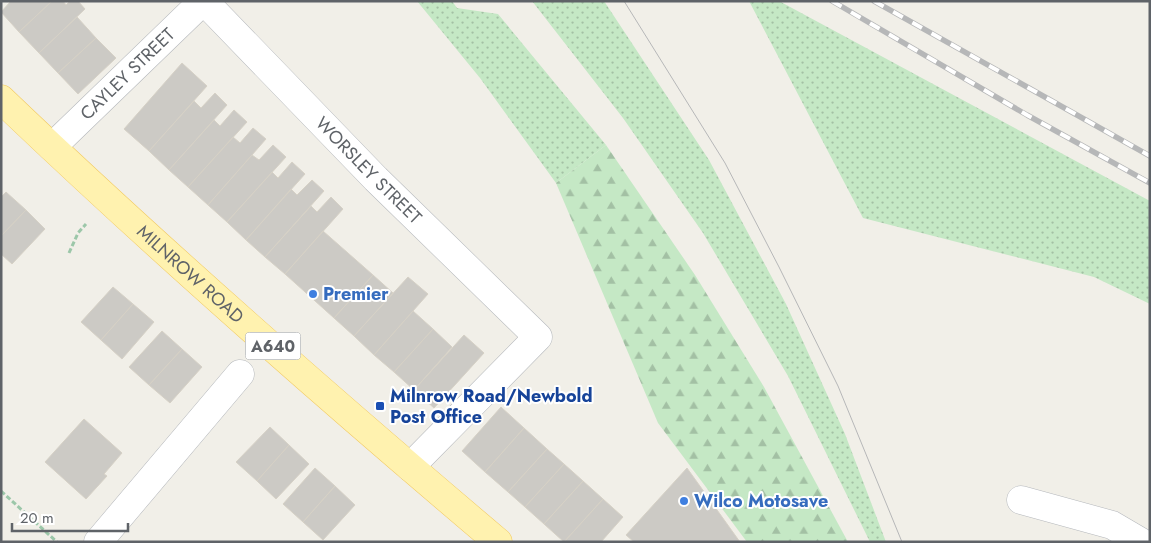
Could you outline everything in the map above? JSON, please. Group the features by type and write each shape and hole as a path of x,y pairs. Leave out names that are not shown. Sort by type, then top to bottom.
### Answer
{"main road":[{"name":"MILNROW ROAD","path":"1,99 52,147 410,467 498,542"}],"street":[{"name":"CAYLEY STREET","path":"52,147 203,1"},
{"name":"WORSLEY STREET","path":"203,1 376,179 538,336 410,467"},
{"path":"98,542 240,374"},
{"path":"1021,500 1112,525 1141,542"}],"path":[{"path":"1,492 57,542"}],"green space":[{"path":"417,1 452,1 457,8 498,14 606,145 556,183 480,78"},
{"path":"532,1 604,1 709,160 786,304 845,434 886,542 870,542 788,376 703,233 623,118"},
{"path":"749,1 779,1 1150,201 1150,304 1094,277 863,218"},
{"path":"606,145 695,275 764,387 848,542 747,542 658,423 556,183"}],"building":[{"path":"11,1 52,1 19,32 1,12"},
{"path":"52,1 63,1 66,5 70,1 78,1 85,9 39,53 19,32"},
{"path":"77,17 96,38 58,73 39,53"},
{"path":"96,38 116,58 78,94 58,73"},
{"path":"182,63 207,86 149,151 124,129"},
{"path":"215,93 227,105 169,170 149,151 194,101 201,108"},
{"path":"234,110 247,122 188,187 169,170 214,120 220,126"},
{"path":"253,128 266,139 208,205 188,187 233,137 240,143"},
{"path":"273,145 286,157 227,222 208,205 252,155 259,160"},
{"path":"292,162 305,174 246,240 227,222 272,172 278,178"},
{"path":"312,180 324,191 265,257 246,240 291,189 297,195"},
{"path":"6,192 26,210 1,236 1,197"},
{"path":"331,197 343,209 285,274 265,257 311,206 317,212"},
{"path":"26,210 45,229 12,264 1,254 1,236"},
{"path":"323,231 373,275 334,318 285,274"},
{"path":"373,275 393,293 354,336 334,318"},
{"path":"408,277 428,294 374,355 354,336"},
{"path":"113,287 133,304 101,340 81,322"},
{"path":"133,304 154,322 122,359 101,340"},
{"path":"413,311 433,329 394,372 374,355"},
{"path":"433,329 452,347 414,390 394,372"},
{"path":"162,331 182,349 149,385 129,367"},
{"path":"464,335 484,353 434,408 414,390"},
{"path":"182,349 202,367 170,403 149,385"},
{"path":"501,407 524,428 485,472 462,451"},
{"path":"84,419 122,453 104,474 107,476 86,499 45,462"},
{"path":"270,427 289,445 257,481 236,462"},
{"path":"524,428 547,449 508,492 485,472"},
{"path":"289,445 309,464 276,499 257,481"},
{"path":"547,449 564,464 525,507 508,492"},
{"path":"564,464 583,481 544,524 525,507"},
{"path":"315,468 335,486 303,522 283,504"},
{"name":"Wilco Motosave","path":"687,468 740,542 634,542 626,535"},
{"path":"583,481 603,499 564,542 544,524"},
{"path":"335,486 355,505 323,540 303,522"},
{"path":"603,499 623,517 601,542 564,542"}],"tram line":[{"path":"624,1 725,163 779,267 838,386 902,542"}],"railway":[{"path":"832,1 1027,115 1150,183"},
{"path":"874,1 1150,156"}],"place":[{"name":"Premier","path":"313,294"},
{"name":"Milnrow Road/Newbold Post Office","path":"380,406"},
{"name":"Wilco Motosave","path":"684,501"}]}
